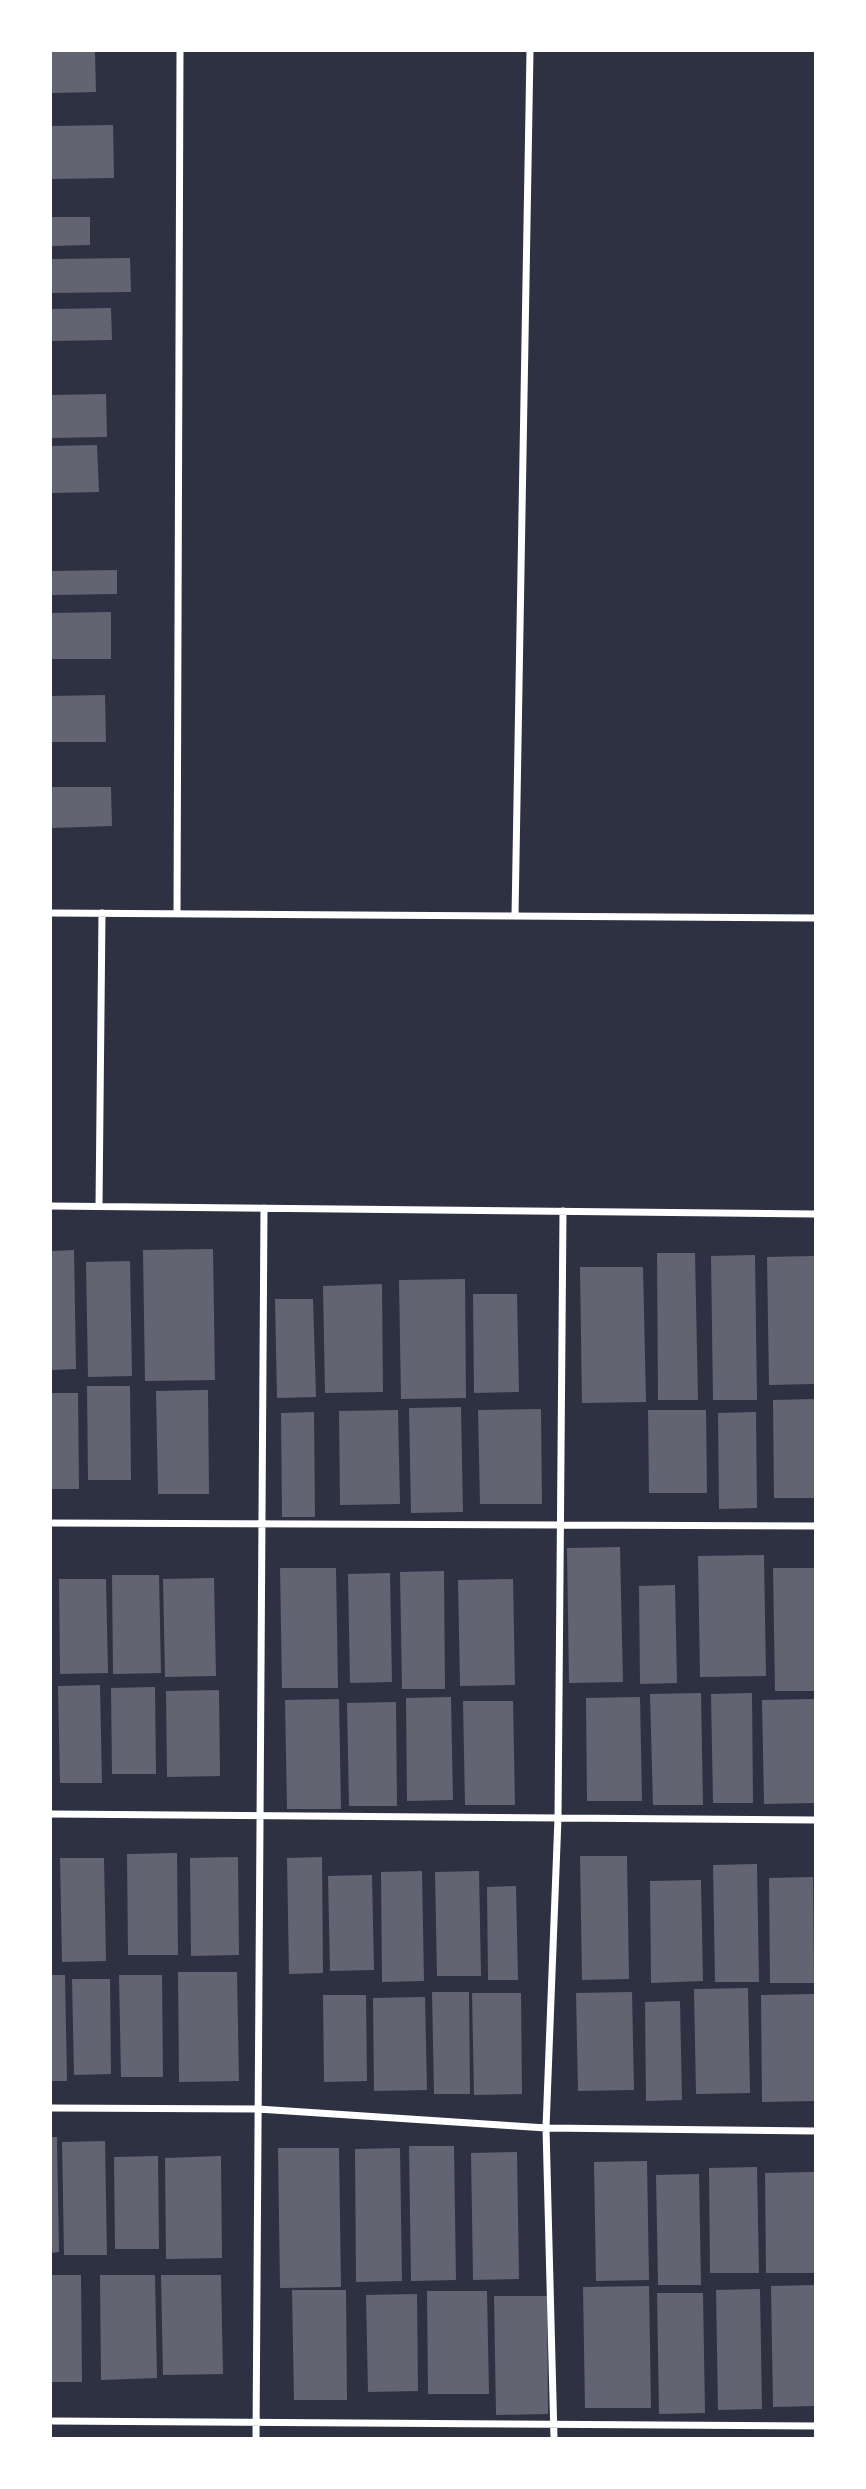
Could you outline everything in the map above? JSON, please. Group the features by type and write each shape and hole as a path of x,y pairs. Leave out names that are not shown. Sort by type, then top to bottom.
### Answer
{"street":[{"path":"177,914 180,51"},
{"path":"515,916 530,51"},
{"path":"51,913 815,918"},
{"path":"99,1206 102,914"},
{"path":"51,1206 815,1214"},
{"path":"256,2438 264,1208"},
{"path":"554,2438 546,2128 558,1818 563,1211"},
{"path":"51,1522 815,1525"},
{"path":"51,1814 815,1820"},
{"path":"51,2108 258,2109 546,2128 815,2131"},
{"path":"51,2421 815,2426"}],"building":[{"path":"51,51 95,51 96,92 51,93"},
{"path":"113,125 114,178 51,179 51,126"},
{"path":"51,217 90,217 90,245 51,246"},
{"path":"130,258 131,292 51,293 51,259"},
{"path":"111,308 112,340 51,341 51,309"},
{"path":"106,394 107,437 51,438 51,395"},
{"path":"97,445 99,492 51,493 51,446"},
{"path":"117,570 117,594 51,595 51,571"},
{"path":"111,612 111,659 51,659 51,613"},
{"path":"105,695 106,742 51,742 51,696"},
{"path":"51,787 111,787 112,826 51,828"},
{"path":"213,1249 215,1380 145,1381 143,1250"},
{"path":"74,1250 76,1369 51,1370 51,1251"},
{"path":"657,1253 695,1253 698,1400 658,1400"},
{"path":"755,1255 757,1400 713,1400 711,1256"},
{"path":"815,1256 815,1384 769,1385 767,1257"},
{"path":"130,1261 132,1376 88,1377 86,1262"},
{"path":"580,1267 643,1267 646,1402 582,1403"},
{"path":"465,1279 466,1398 401,1399 399,1280"},
{"path":"382,1284 383,1392 325,1393 323,1286"},
{"path":"473,1294 517,1294 519,1392 474,1393"},
{"path":"275,1299 313,1299 316,1397 277,1398"},
{"path":"87,1386 130,1386 131,1480 88,1480"},
{"path":"208,1390 209,1494 158,1494 156,1391"},
{"path":"51,1393 78,1393 79,1489 51,1489"},
{"path":"815,1399 815,1498 774,1498 773,1400"},
{"path":"461,1407 463,1512 411,1513 409,1408"},
{"path":"541,1409 542,1504 480,1504 478,1410"},
{"path":"398,1410 400,1504 340,1505 339,1411"},
{"path":"648,1410 706,1410 707,1493 649,1493"},
{"path":"314,1412 315,1517 282,1517 281,1413"},
{"path":"756,1412 757,1508 719,1509 718,1413"},
{"path":"620,1547 623,1682 569,1683 567,1548"},
{"path":"764,1555 766,1676 700,1677 698,1556"},
{"path":"280,1568 336,1568 338,1688 282,1688"},
{"path":"773,1568 815,1568 815,1691 775,1691"},
{"path":"444,1571 445,1689 402,1689 400,1572"},
{"path":"390,1573 392,1682 350,1683 348,1574"},
{"path":"112,1575 159,1575 161,1673 113,1674"},
{"path":"214,1578 216,1676 165,1677 163,1579"},
{"path":"59,1579 106,1579 108,1673 60,1674"},
{"path":"513,1579 515,1685 460,1686 458,1580"},
{"path":"675,1585 677,1683 640,1684 639,1586"},
{"path":"100,1685 102,1783 60,1783 58,1686"},
{"path":"155,1687 156,1774 112,1774 111,1688"},
{"path":"219,1690 220,1776 167,1777 166,1691"},
{"path":"701,1693 703,1805 653,1805 650,1694"},
{"path":"752,1693 753,1803 713,1803 711,1694"},
{"path":"451,1697 453,1800 407,1801 406,1698"},
{"path":"640,1697 642,1801 587,1801 586,1698"},
{"path":"339,1699 341,1809 287,1809 285,1700"},
{"path":"815,1699 815,1803 764,1804 762,1700"},
{"path":"463,1701 513,1701 515,1805 465,1805"},
{"path":"396,1702 397,1806 349,1806 347,1703"},
{"path":"177,1853 178,1955 128,1955 127,1854"},
{"path":"580,1856 627,1856 629,1979 582,1980"},
{"path":"238,1857 239,1955 191,1956 190,1858"},
{"path":"322,1857 323,1973 289,1974 287,1858"},
{"path":"60,1858 104,1858 106,1961 62,1962"},
{"path":"757,1864 759,1982 715,1982 713,1865"},
{"path":"422,1871 424,1981 382,1982 381,1872"},
{"path":"479,1871 481,1976 437,1976 435,1872"},
{"path":"372,1875 374,1970 330,1971 328,1876"},
{"path":"813,1877 814,1983 770,1983 769,1878"},
{"path":"701,1880 703,1981 651,1983 650,1881"},
{"path":"516,1886 518,1980 488,1980 487,1887"},
{"path":"178,1972 237,1972 239,2081 179,2082"},
{"path":"51,1975 65,1975 67,2081 51,2081"},
{"path":"119,1975 162,1975 163,2077 121,2077"},
{"path":"72,1979 110,1979 111,2074 74,2075"},
{"path":"748,1988 750,2093 696,2094 694,1989"},
{"path":"432,1992 469,1992 470,2094 434,2094"},
{"path":"632,1992 634,2090 578,2091 576,1993"},
{"path":"472,1993 521,1993 522,2094 474,2095"},
{"path":"815,1994 815,2101 762,2102 761,1995"},
{"path":"323,1995 366,1995 367,2081 324,2082"},
{"path":"425,1997 427,2090 374,2091 373,1998"},
{"path":"680,2001 682,2100 646,2101 645,2002"},
{"path":"51,2137 57,2137 59,2252 51,2253"},
{"path":"105,2141 107,2255 64,2255 62,2142"},
{"path":"409,2146 454,2146 456,2280 411,2281"},
{"path":"278,2148 339,2148 341,2287 280,2288"},
{"path":"400,2148 402,2281 356,2282 355,2149"},
{"path":"517,2152 519,2279 473,2280 471,2153"},
{"path":"158,2156 159,2249 115,2249 114,2157"},
{"path":"221,2156 222,2258 166,2259 165,2158"},
{"path":"647,2161 649,2280 596,2281 594,2162"},
{"path":"757,2167 759,2273 710,2273 709,2168"},
{"path":"815,2172 815,2273 766,2273 765,2173"},
{"path":"699,2174 701,2285 658,2285 656,2175"},
{"path":"51,2275 81,2275 82,2382 51,2382"},
{"path":"100,2275 155,2275 157,2378 101,2380"},
{"path":"161,2275 221,2275 223,2374 163,2375"},
{"path":"815,2285 815,2406 773,2407 771,2286"},
{"path":"649,2286 651,2408 585,2408 583,2287"},
{"path":"760,2289 762,2409 718,2410 716,2290"},
{"path":"292,2290 346,2290 347,2400 294,2400"},
{"path":"427,2291 487,2291 489,2394 428,2394"},
{"path":"657,2293 703,2293 705,2413 659,2414"},
{"path":"417,2294 418,2391 368,2392 366,2295"},
{"path":"494,2296 547,2296 548,2414 496,2415"}]}
